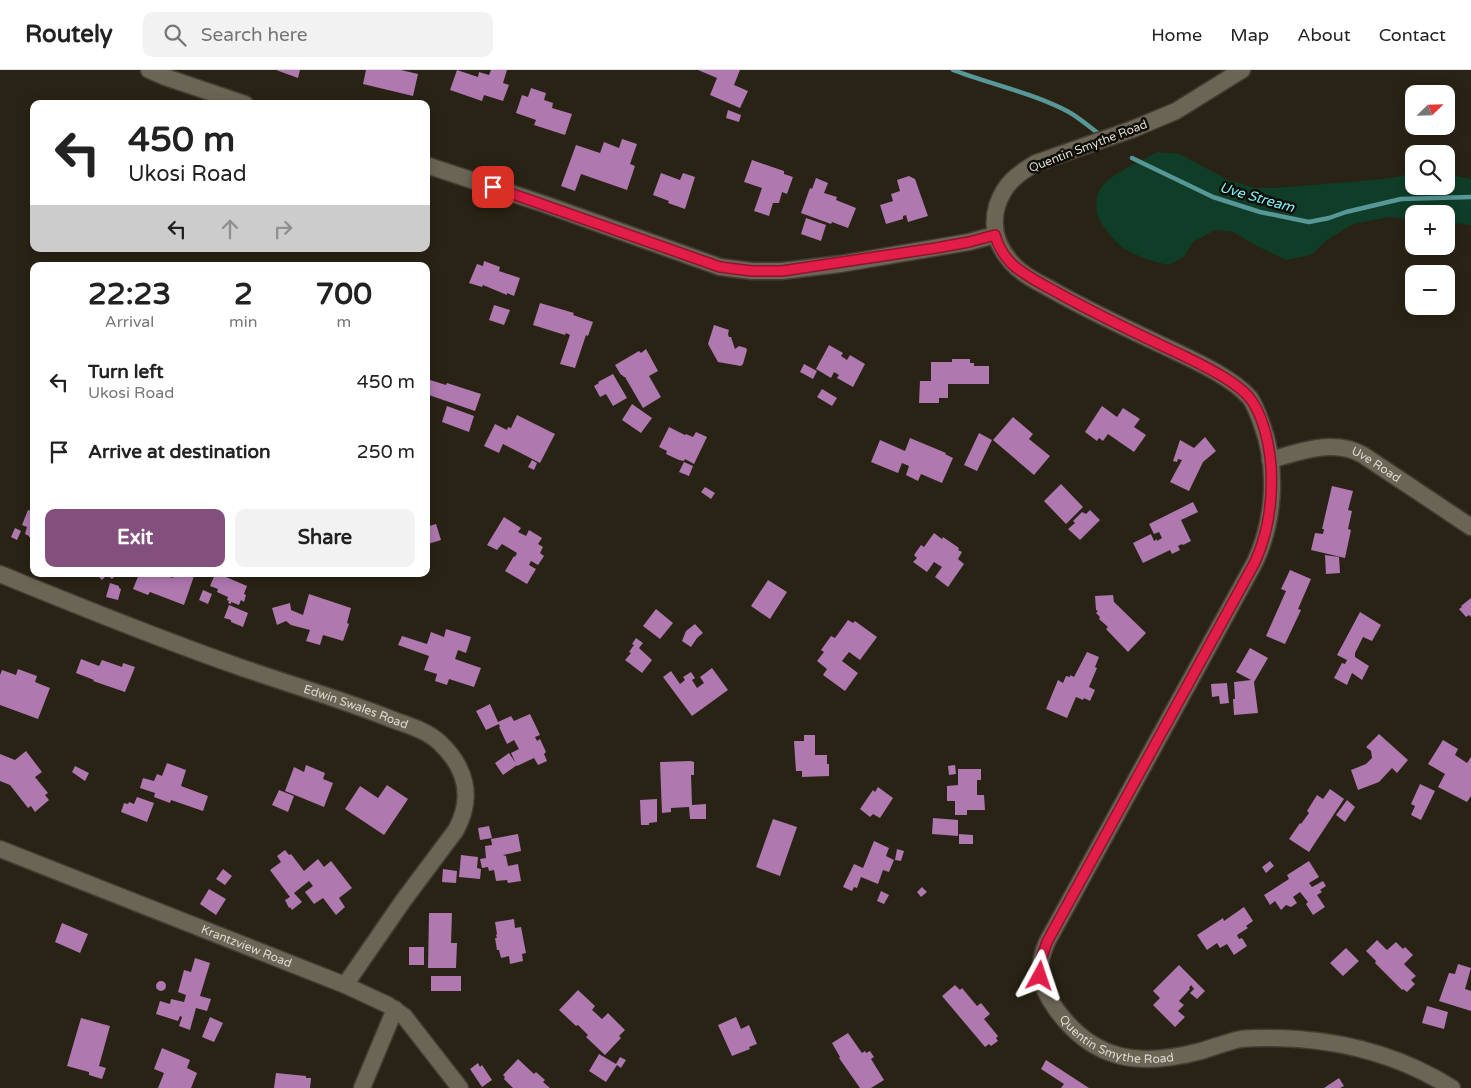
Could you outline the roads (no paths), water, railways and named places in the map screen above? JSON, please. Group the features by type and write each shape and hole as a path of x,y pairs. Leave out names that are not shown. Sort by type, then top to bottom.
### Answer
{"street":[{"path":"149,70 233,100"},
{"name":"Quentin Smythe Road","path":"1242,70 1176,111 1022,171 1010,181 1000,195 995,213 995,235 1001,250 1012,264 1030,277 1082,307 1206,366 1236,386 1251,400 1258,413 1266,438 1272,478 1270,510 1260,552 1047,942 1040,963 1042,985 1052,1004 1074,1030 1096,1046 1121,1057 1142,1060 1160,1059 1240,1040 1258,1038 1298,1039 1337,1044 1372,1052 1410,1066 1452,1088"},
{"path":"430,166 544,204 720,267 752,271 782,271 840,264 969,242 995,235"},
{"name":"Uve Road","path":"1270,460 1322,447 1353,449 1471,527"},
{"name":"Edwin Swales Road","path":"0,574 124,625 236,666 378,714 421,731 438,741 450,754 460,771 466,788 466,802 460,823 345,985"},
{"name":"Krantzview Road","path":"0,849 369,995 404,1016 460,1088"},
{"path":"362,1088 395,1009"}],"waterway":[{"name":"Uve Stream","path":"953,70 1054,105 1071,113 1102,136"},
{"name":"Uve Stream","path":"1132,158 1213,197 1260,212 1309,222 1401,199 1471,197"}]}
